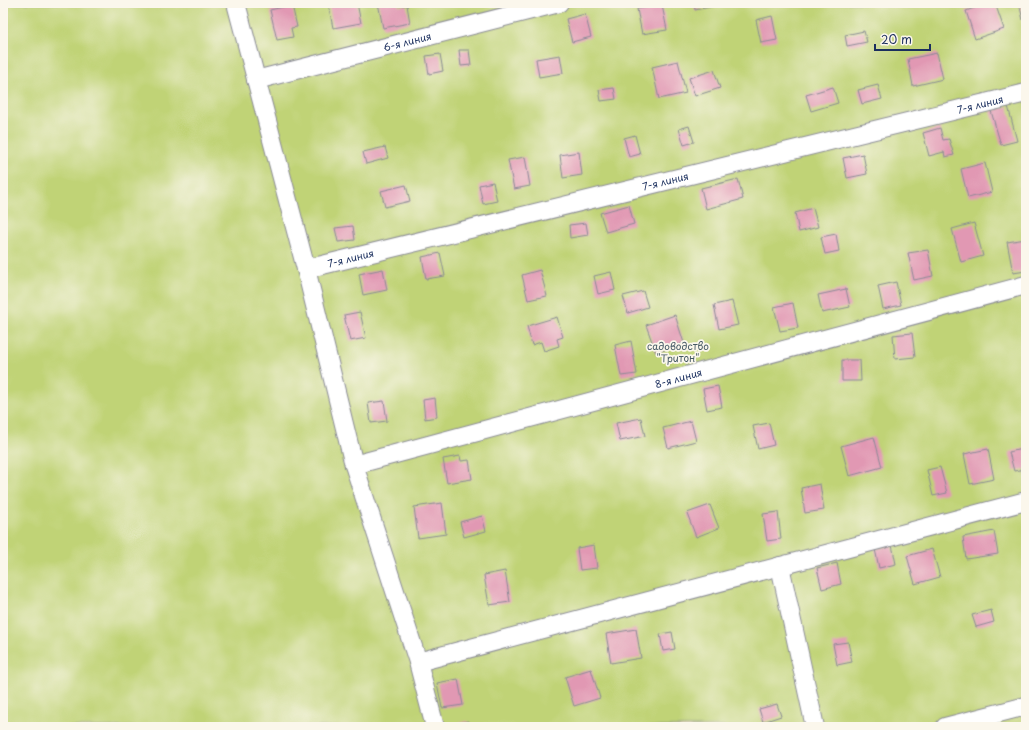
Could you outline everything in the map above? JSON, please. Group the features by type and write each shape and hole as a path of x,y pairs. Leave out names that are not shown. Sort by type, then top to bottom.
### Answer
{"street":[{"path":"236,3 306,269 354,465 418,662 435,727"},
{"name":"6-я линия","path":"256,80 559,3"},
{"name":"7-я линия","path":"306,269 1026,93"},
{"name":"8-я линия","path":"354,465 1026,286"},
{"path":"418,662 1026,501"},
{"path":"780,566 815,727"},
{"path":"945,727 1026,706"}],"green space":[{"name":"садоводство \"Тритон\"","path":"3,3 1026,3 1026,727 3,727"}],"building":[{"path":"328,3 357,3 361,23 333,28"},
{"path":"378,3 398,3 399,6 407,5 410,23 383,28"},
{"path":"694,3 714,3 715,6 695,10"},
{"path":"988,3 995,3 1004,29 975,39 966,11"},
{"path":"1019,3 1026,3 1026,19 1023,20"},
{"path":"292,5 297,27 291,28 293,37 277,40 270,10"},
{"path":"662,5 667,30 642,34 637,9"},
{"path":"585,14 591,37 572,42 566,19"},
{"path":"772,16 777,40 761,43 756,20"},
{"path":"864,31 867,42 847,46 845,35"},
{"path":"459,50 469,50 471,65 461,66"},
{"path":"937,53 943,79 913,86 908,59"},
{"path":"440,54 443,71 429,74 426,56"},
{"path":"560,55 563,73 539,77 536,59"},
{"path":"678,61 686,93 659,99 652,67"},
{"path":"714,70 720,88 695,96 689,78"},
{"path":"878,85 882,99 862,104 858,90"},
{"path":"833,87 838,103 811,111 806,95"},
{"path":"614,88 616,99 601,101 599,90"},
{"path":"1008,106 1017,141 1001,145 991,111"},
{"path":"689,126 694,142 684,145 679,129"},
{"path":"940,128 943,140 949,139 954,155 945,157 944,152 929,156 923,133"},
{"path":"635,135 640,154 629,157 624,138"},
{"path":"385,147 388,158 366,164 363,152"},
{"path":"579,152 582,175 563,178 560,155"},
{"path":"863,154 867,174 847,178 843,158"},
{"path":"525,157 530,186 514,189 508,160"},
{"path":"985,163 992,192 968,198 961,169"},
{"path":"738,179 743,199 706,209 701,188"},
{"path":"493,182 497,201 483,204 479,185"},
{"path":"406,185 410,201 385,207 381,191"},
{"path":"629,205 634,224 606,232 600,213"},
{"path":"813,208 818,227 799,232 795,213"},
{"path":"586,223 588,235 570,238 569,225"},
{"path":"974,223 983,256 961,262 952,229"},
{"path":"353,226 355,240 338,242 335,228"},
{"path":"836,234 839,251 825,254 821,237"},
{"path":"1026,239 1026,271 1013,273 1007,242"},
{"path":"928,250 933,276 914,280 908,253"},
{"path":"440,253 445,276 426,279 422,257"},
{"path":"383,269 387,290 363,295 359,274"},
{"path":"540,270 547,296 528,300 522,275"},
{"path":"611,272 615,290 598,294 594,276"},
{"path":"896,282 901,305 883,309 878,286"},
{"path":"846,289 850,307 822,313 818,295"},
{"path":"643,291 648,307 628,313 623,296"},
{"path":"732,301 738,325 719,329 714,305"},
{"path":"793,303 798,328 780,331 774,307"},
{"path":"360,312 366,338 350,341 344,315"},
{"path":"675,315 684,343 656,353 646,325"},
{"path":"557,317 563,337 557,339 559,346 544,351 541,342 532,345 527,326"},
{"path":"912,333 915,357 895,359 893,335"},
{"path":"631,341 637,374 621,376 615,345"},
{"path":"842,360 860,360 861,381 842,381"},
{"path":"718,386 722,407 707,410 703,389"},
{"path":"435,398 437,417 425,419 423,400"},
{"path":"384,401 387,421 371,423 368,403"},
{"path":"641,418 645,436 620,441 616,423"},
{"path":"691,421 696,441 668,448 663,428"},
{"path":"769,423 774,445 758,449 753,426"},
{"path":"874,437 882,467 849,476 841,446"},
{"path":"1026,448 1026,469 1014,471 1009,452"},
{"path":"988,449 994,479 970,484 964,454"},
{"path":"460,456 461,461 469,460 472,479 447,483 443,459"},
{"path":"940,467 947,493 933,496 927,470"},
{"path":"820,484 824,510 805,513 801,488"},
{"path":"442,503 446,534 418,538 414,507"},
{"path":"710,505 719,528 696,537 687,513"},
{"path":"778,512 781,539 767,541 763,514"},
{"path":"482,516 486,531 464,537 460,522"},
{"path":"994,531 998,554 966,559 963,537"},
{"path":"594,545 597,568 580,570 577,548"},
{"path":"892,545 896,564 879,568 875,549"},
{"path":"932,549 940,577 915,584 907,556"},
{"path":"837,563 841,584 822,589 817,568"},
{"path":"505,571 510,602 489,605 484,575"},
{"path":"991,610 994,622 976,627 972,615"},
{"path":"636,629 641,658 611,663 606,634"},
{"path":"672,632 675,649 663,651 660,634"},
{"path":"848,642 852,662 837,665 833,644"},
{"path":"591,669 600,698 574,706 565,677"},
{"path":"458,679 463,705 442,708 437,683"},
{"path":"777,704 781,716 763,722 759,709"},
{"path":"468,721 470,727 451,727 451,725"}]}
